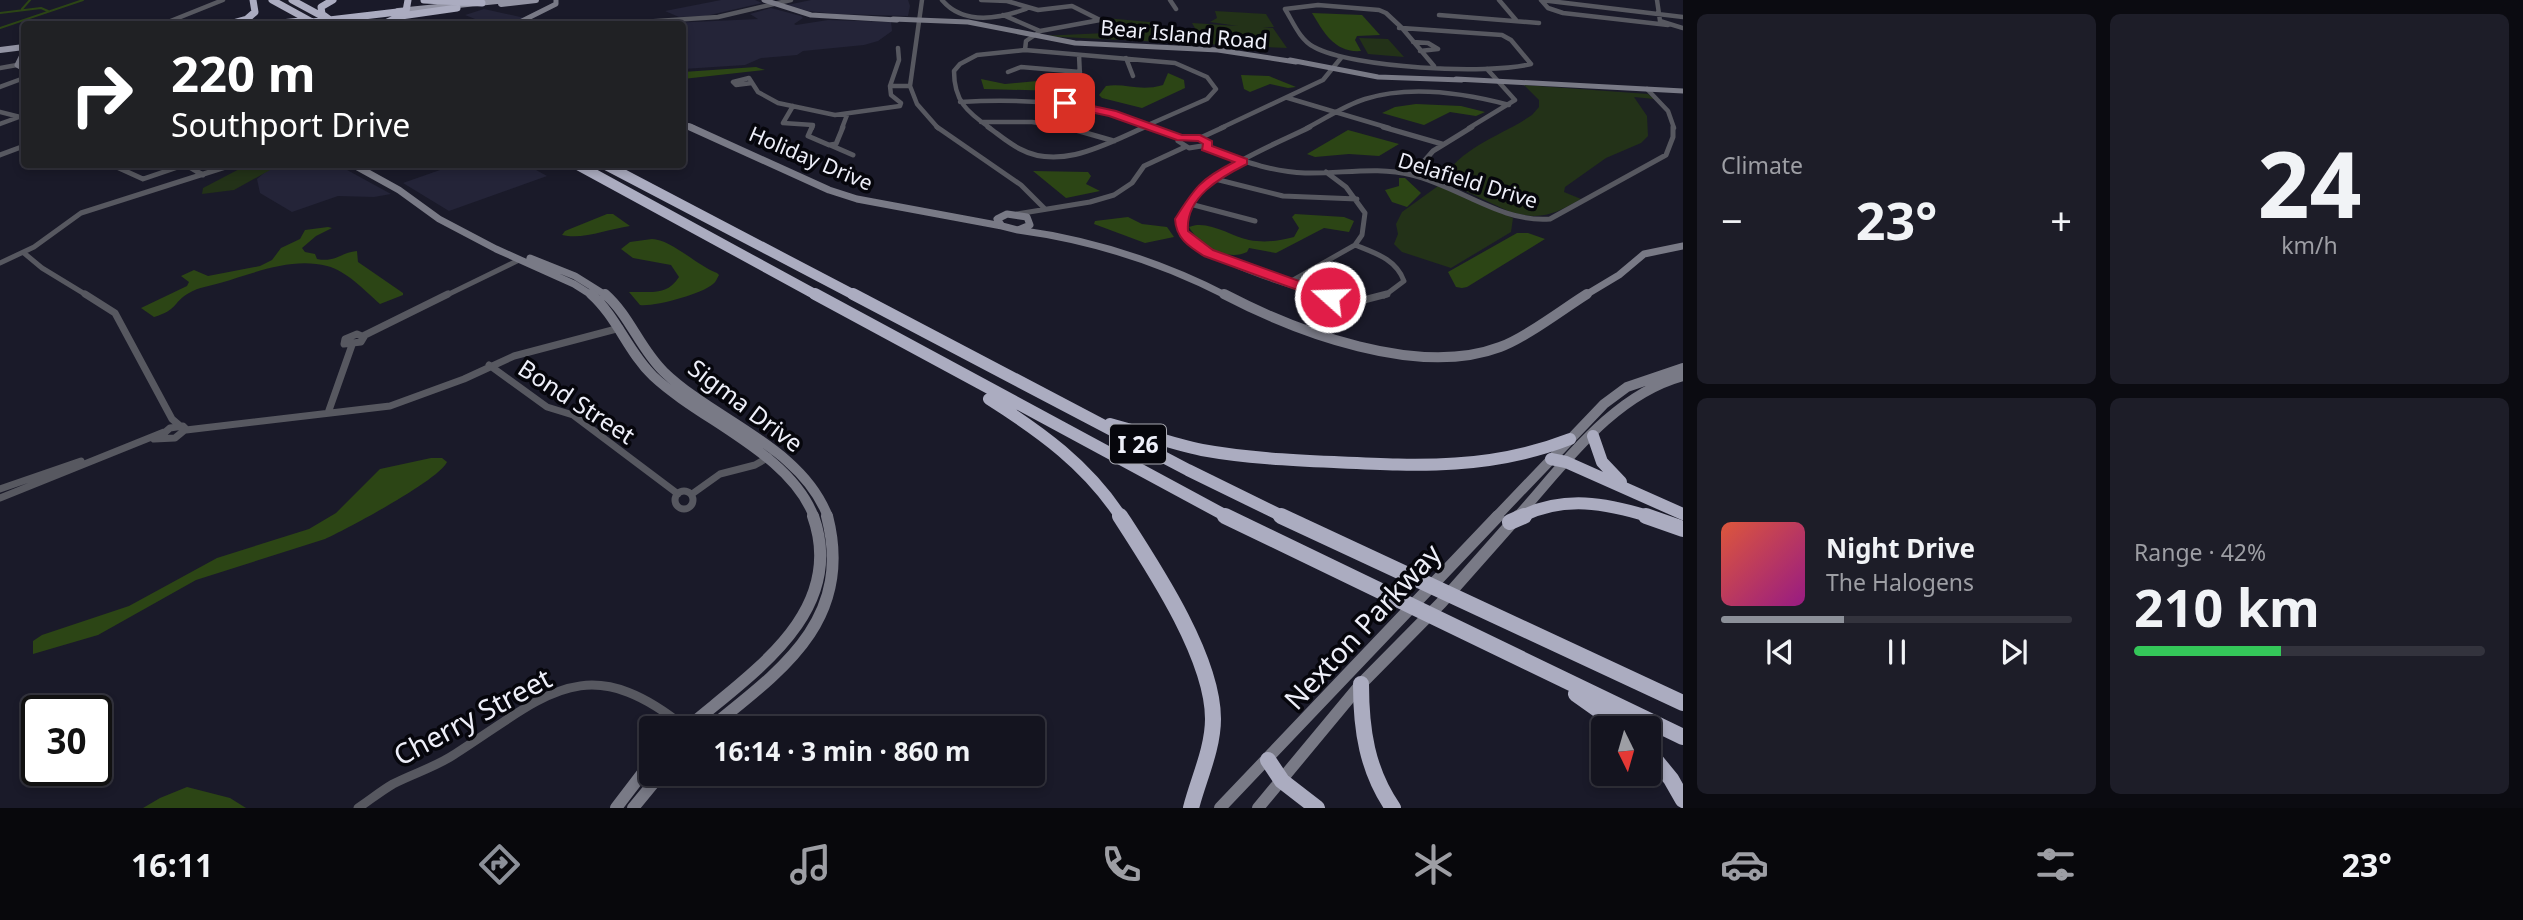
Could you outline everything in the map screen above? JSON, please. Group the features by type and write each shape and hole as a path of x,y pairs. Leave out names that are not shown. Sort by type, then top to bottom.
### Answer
{"highway":[{"path":"237,21 255,12 253,0"},
{"path":"272,0 309,21 318,21"},
{"path":"292,0 331,21"},
{"path":"332,21 320,11 323,5 333,0"},
{"path":"309,21 409,10 408,0"},
{"path":"424,0 482,3"},
{"path":"348,17 380,10 398,1"},
{"path":"390,21 401,16 457,8"},
{"name":"I 26","path":"583,168 1166,486 1538,669 1683,737"},
{"name":"I 26","path":"612,168 1084,416 1365,556 1683,704"},
{"path":"943,366 957,378 1038,430 1087,473 1123,518 1187,632 1206,678 1213,718 1191,808"},
{"path":"1084,416 1200,449 1270,460 1461,466 1535,454 1570,439"},
{"path":"1593,436 1595,450 1609,471 1629,489"},
{"path":"1551,459 1566,462 1683,514"},
{"path":"1510,522 1547,506 1575,504 1626,508 1683,529"},
{"path":"1538,669 1607,716"},
{"path":"1361,684 1361,722 1365,752 1381,793 1394,808"},
{"path":"1659,693 1683,696"},
{"path":"1268,760 1282,781 1317,808"},
{"path":"1661,767 1683,800"}],"main road":[{"path":"409,10 507,0"},
{"path":"318,21 536,0"},
{"path":"523,21 550,9 556,4 556,0"},
{"name":"Bear Island Road","path":"764,0 811,15 967,21 1033,37 1070,42 1218,50 1372,75 1499,82"},
{"path":"0,51 21,49"},
{"path":"21,56 17,65 21,67"},
{"path":"1499,82 1683,91"},
{"name":"Holiday Drive","path":"686,124 830,190 857,199 1052,234"},
{"name":"Sigma Drive","path":"359,168 414,201 419,208 444,223 522,258 600,301 625,327 639,360 667,388 804,478 827,513 833,531 835,558 828,593 805,642 779,669 724,716"},
{"name":"Holiday Drive","path":"972,220 1017,214 1030,218"},
{"path":"999,217 997,222 1002,226"},
{"path":"1018,230 1028,227 1030,218"},
{"path":"1030,218 1041,231 1157,264 1320,337 1385,352 1441,356 1475,354 1501,347 1619,275 1644,254 1683,246"},
{"name":"Nexton Parkway","path":"1220,808 1604,404 1627,387 1683,368"},
{"path":"1258,808 1361,684 1412,634 1510,522 1621,406 1668,380 1683,376"},
{"name":"Sigma Drive","path":"700,716 778,650 800,622 811,601 820,570 819,534 809,503 771,456"},
{"path":"616,808 639,778"},
{"path":"633,808 651,786"}],"street":[{"path":"170,21 223,0"},
{"path":"772,4 783,0"},
{"path":"654,21 698,18 791,0"},
{"path":"922,0 911,86 916,104 927,118 1021,185 1045,209"},
{"path":"942,0 944,5 967,21 1026,9 1045,10 1072,6 1100,20 1039,31 1003,15"},
{"path":"981,0 1010,2 1026,9"},
{"path":"1170,0 1176,9"},
{"path":"1317,0 1321,6"},
{"path":"1499,0 1516,20"},
{"path":"1541,0 1683,16"},
{"path":"1541,0 1548,8 1563,13 1683,28"},
{"path":"1608,0 1608,7"},
{"path":"1657,0 1660,21 1668,25"},
{"path":"1399,28 1502,35 1511,40 1531,64 1525,68 1487,69 1376,63 1341,58 1307,42 1285,9 1290,5 1378,10 1387,14 1399,28 1434,66"},
{"path":"1439,15 1539,23"},
{"path":"1088,24 1104,26"},
{"path":"1025,50 1025,43 1039,31"},
{"path":"1412,42 1428,43 1438,49 1420,51"},
{"path":"752,83 758,92 770,99 821,112 847,115 900,106 901,103 891,95 890,86 899,60 898,48"},
{"path":"1025,50 1183,65 1209,78 1216,89 1207,99 1081,155 1045,156 1021,149 980,122 960,102 953,84 958,65 983,54 1025,50"},
{"path":"1065,103 1080,72 1079,55"},
{"path":"1126,58 1133,76"},
{"path":"960,102 1012,99 1065,103 1096,109 1181,138 1200,138 1323,80 1341,58"},
{"path":"0,68 17,65"},
{"path":"1008,72 1021,67 1080,72"},
{"path":"1412,175 1420,162 1442,144 1462,131 1496,116 1515,100 1487,69"},
{"path":"0,87 21,79"},
{"path":"890,86 911,86"},
{"name":"Delafield Drive","path":"1185,147 1206,148 1282,171 1374,170 1412,175 1515,216 1550,219 1666,155 1676,146 1681,134 1679,124 1659,98 1647,89"},
{"path":"1354,245 1379,255 1398,268 1404,281 1399,287 1376,299 1356,302 1330,297 1209,253 1195,245 1182,232 1181,219 1211,178 1363,99 1393,93 1460,95 1509,105"},
{"path":"1288,97 1442,144"},
{"path":"793,106 783,123 813,125"},
{"path":"0,112 21,117"},
{"path":"821,112 808,136 853,155"},
{"path":"830,145 836,144 847,115"},
{"path":"0,124 21,117"},
{"path":"980,122 1051,122 1089,131 1114,141"},
{"path":"1030,218 1045,209 1114,195 1132,183 1144,166 1185,147 1178,141 1181,138"},
{"path":"1200,138 1209,143 1206,148"},
{"path":"0,155 21,147"},
{"path":"119,168 143,179 177,168"},
{"path":"191,168 202,175"},
{"path":"0,262 24,253 81,213 223,168"},
{"path":"1288,282 1354,245 1362,235 1365,213 1357,199 1326,172"},
{"path":"1211,178 1278,196 1357,199"},
{"path":"1190,204 1255,221"},
{"path":"24,253 42,268 115,313 172,419 182,428 390,406 464,379 489,365 514,356 625,327"},
{"path":"328,413 352,345 363,340 363,336 522,258"},
{"name":"Bond Street","path":"489,365 547,407 573,415 678,494 673,500 680,507 693,503 695,498 692,494"},
{"path":"0,489 165,433 172,419"},
{"path":"165,433 175,438 182,428"},
{"path":"678,494 692,494 720,474 755,465 771,456"},
{"path":"0,498 69,472 93,459"},
{"name":"Cherry Street","path":"358,808 395,784 437,766 542,700 570,689 595,684 624,689 651,700 671,716"}],"shaded area":[{"path":"721,0 755,0 762,3 706,16 679,17 665,11"},
{"path":"811,0 908,0 910,6 908,16 836,14 808,11 787,5"},
{"path":"771,8 801,16 803,18 794,24 796,25 828,20 891,22 892,31 878,41 864,45 761,58 745,65 686,69 686,22 758,19 750,14"},
{"path":"484,9 525,18 516,21 465,21 475,19 465,15"},
{"path":"1215,11 1266,14 1274,27 1263,27 1273,28 1287,48 1041,36 1106,33 1106,27 1101,24 1106,18 1160,23 1167,35 1175,40 1199,35 1192,23 1238,26 1210,22 1217,18"},
{"path":"1312,13 1362,15 1380,35 1357,36 1355,40 1361,51 1344,49 1331,40"},
{"path":"1359,38 1388,39 1404,57 1368,54"},
{"path":"756,67 765,70 686,79 686,72"},
{"path":"1168,73 1184,80 1185,88 1142,108 1099,95 1106,86 1147,88 1163,85"},
{"path":"1241,75 1269,76 1296,87 1270,84 1250,92 1244,89"},
{"path":"981,79 1005,84 1048,80 1064,83 1065,86 1060,91 984,89"},
{"path":"1524,85 1648,94 1654,99 1634,97 1647,116 1648,136 1641,143 1606,158 1565,187 1564,192 1581,199 1546,215 1529,216 1508,211 1442,180 1460,158 1532,115 1539,107 1539,100"},
{"path":"1416,104 1461,106 1485,112 1476,116 1450,112 1424,125 1382,113 1395,107"},
{"path":"1348,130 1399,144 1379,156 1349,154 1315,157 1307,154"},
{"path":"241,168 274,168 234,190 202,194 203,188"},
{"path":"270,168 343,168 391,194 374,197 338,196 292,212 260,193 257,179"},
{"path":"446,168 532,168 547,176 449,211 403,183"},
{"path":"1033,171 1088,172 1091,176 1086,184 1100,191 1066,198"},
{"path":"1399,178 1405,178 1421,193 1407,207 1392,202 1385,190 1399,186"},
{"path":"1438,186 1513,218 1511,232 1451,268 1402,252 1394,244 1398,234 1396,224 1402,212"},
{"path":"613,214 630,226 587,235 562,235 565,231"},
{"path":"1295,214 1344,217 1354,221 1349,232 1324,228 1276,253 1249,248 1247,252 1239,255 1214,250 1199,240 1189,227 1203,225 1249,240 1277,240 1294,237 1299,228 1292,217"},
{"path":"1128,217 1142,224 1167,227 1174,237 1145,243 1094,224 1095,221"},
{"path":"332,228 316,236 302,248 305,252 315,254 317,259 323,260 357,251 358,262 403,295 380,304 342,272 327,266 300,263 273,267 197,289 167,312 154,317 141,308 187,286 189,282 181,276 194,270 208,276 260,266 272,260 281,248 300,239 305,230"},
{"path":"1517,233 1528,233 1545,239 1467,287 1456,287 1448,272"},
{"path":"652,239 667,243 717,273 719,275 716,281 689,296 640,305 629,292 663,290 669,288 679,277 671,265 633,258 621,249 630,242"},
{"path":"442,458 447,462 411,492 336,534 196,580 98,635 33,654 33,641 42,635 129,606 217,558 309,529 336,513 380,469"},
{"path":"187,787 230,798 246,808 143,808"}],"waterway":[{"path":"22,9 30,0"},
{"path":"0,28 83,0"},
{"path":"0,13 41,8 48,11"}],"route":[{"path":"1065,103 1112,113 1181,138 1200,138 1209,143 1206,148 1243,161 1211,178 1200,189 1181,219 1182,232 1187,239 1209,253 1330,297"}]}
